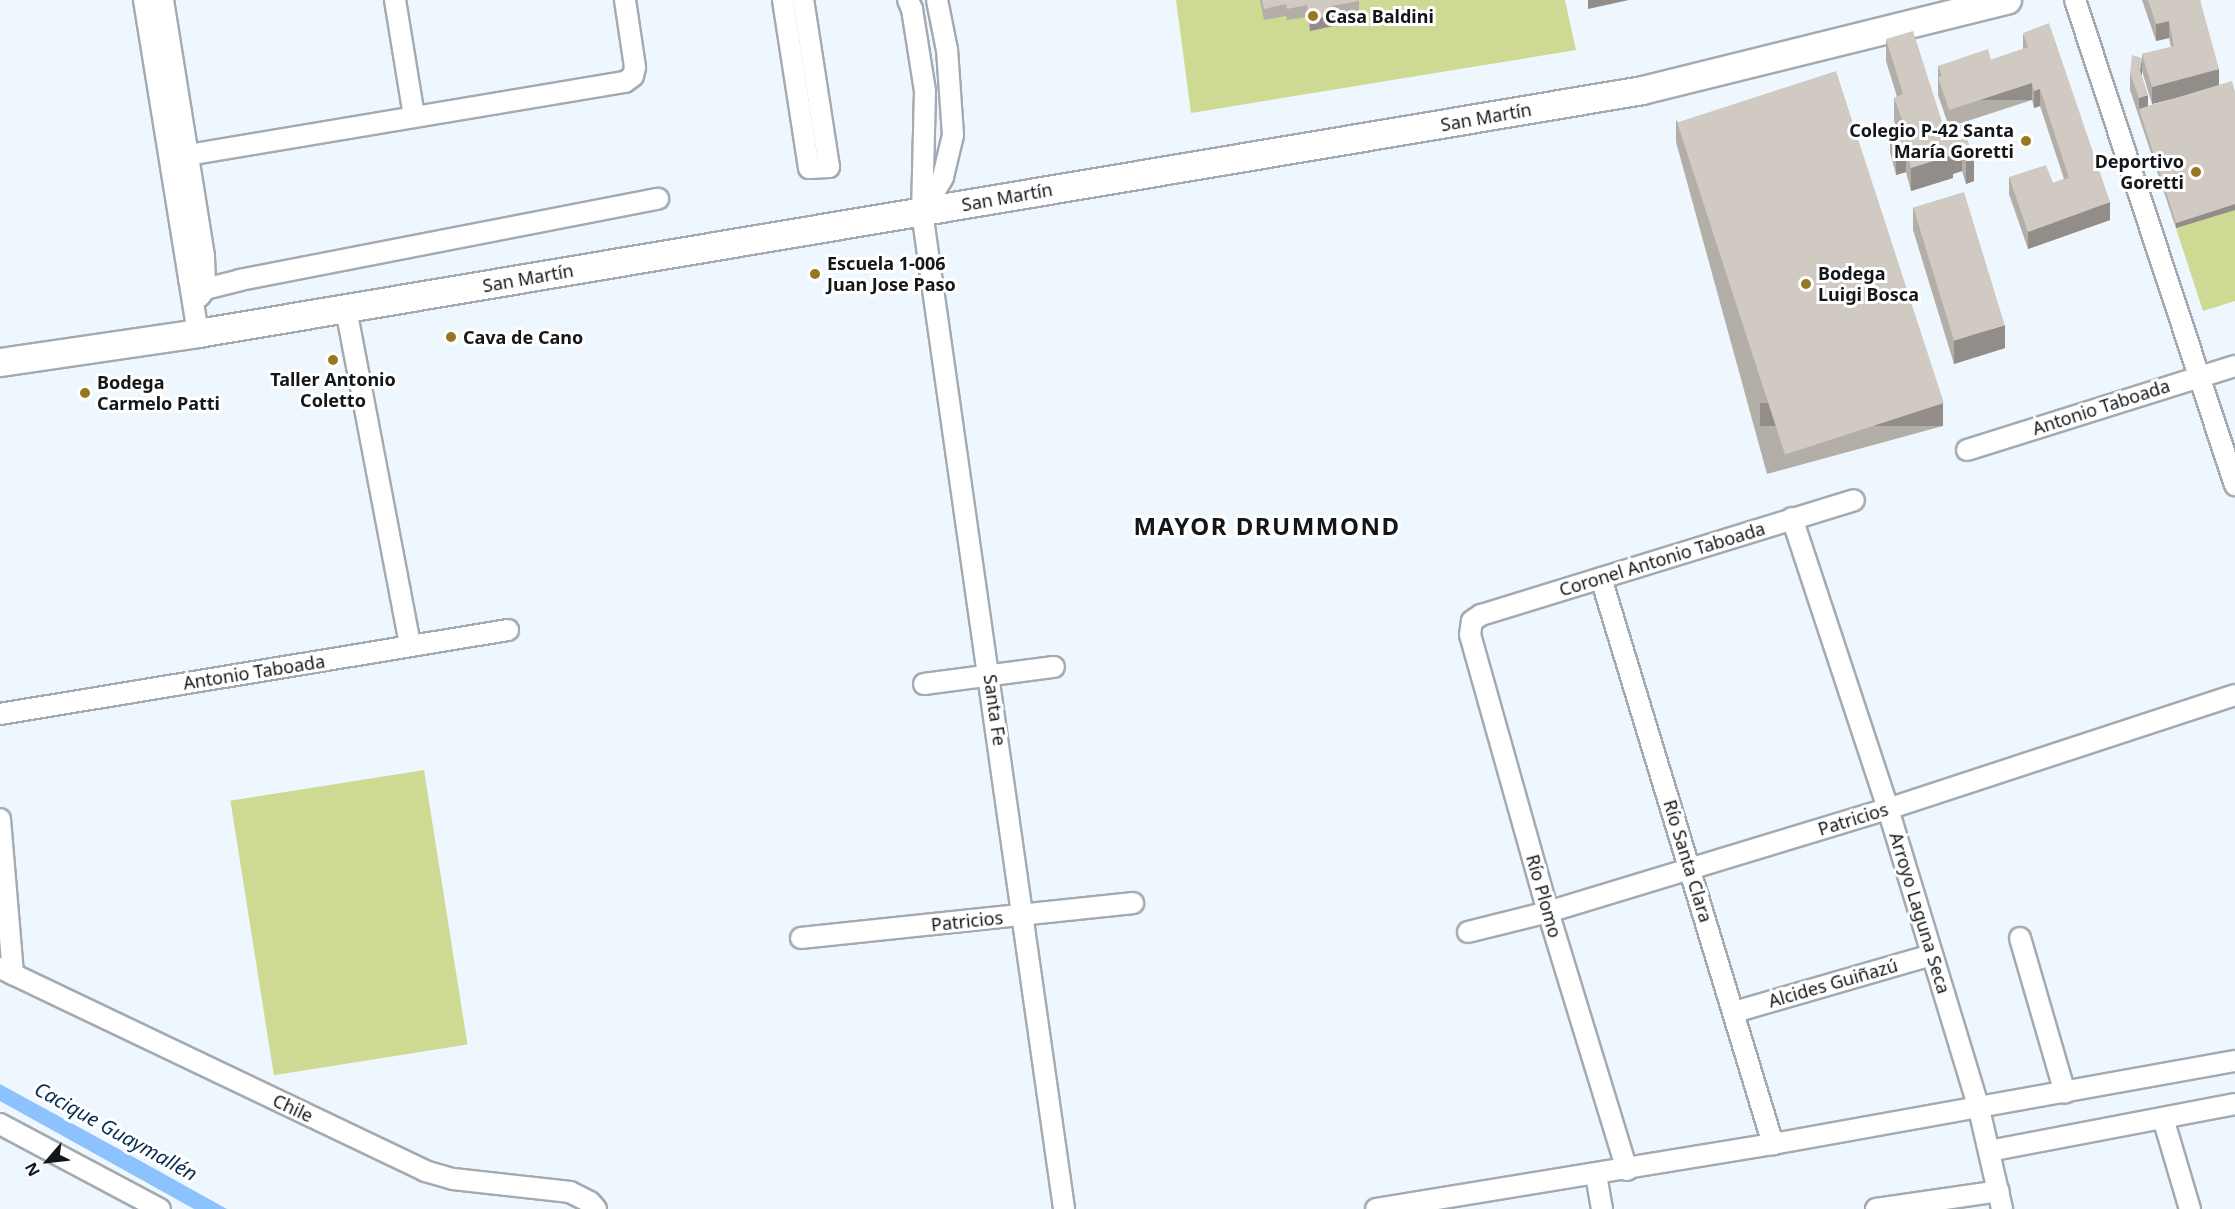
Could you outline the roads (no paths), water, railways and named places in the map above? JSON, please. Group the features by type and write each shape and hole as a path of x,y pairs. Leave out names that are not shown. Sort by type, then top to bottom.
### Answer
{"main road":[{"name":"San Martín","path":"0,362 346,309 1642,90 2007,0"}],"street":[{"path":"144,0 180,156"},
{"path":"163,0 197,284 194,306 198,333"},
{"path":"395,0 414,116"},
{"path":"180,156 625,82 633,76 635,68 624,0"},
{"path":"783,0 808,168 829,167 803,0"},
{"path":"910,5 937,0 947,50 953,135 943,177 922,212"},
{"path":"2075,0 2235,485"},
{"name":"Santa Fe","path":"910,5 925,91 922,212 990,675 1064,1209"},
{"path":"924,137 953,135"},
{"path":"197,284 240,280 658,199"},
{"path":"346,309 410,646"},
{"name":"Antonio Taboada","path":"1967,450 2235,366"},
{"name":"Coronel Antonio Taboada","path":"1472,621 1481,615 1854,500"},
{"name":"Arroyo Laguna Seca","path":"1792,518 1888,809 1979,1109 2001,1200"},
{"name":"Río Santa Clara","path":"1601,578 1773,1144"},
{"name":"Río Plomo","path":"1472,621 1470,635 1548,912 1627,1170"},
{"name":"Antonio Taboada","path":"0,714 508,630"},
{"path":"924,684 1054,667"},
{"name":"Patricios","path":"1467,932 1548,912 1888,809 2235,695"},
{"path":"0,819 7,971"},
{"name":"Patricios","path":"801,938 1133,903"},
{"path":"2020,938 2065,1093"},
{"name":"Alcides Guiñazú","path":"1734,1012 1932,955"},
{"name":"Chile","path":"7,971 425,1171 453,1179 570,1192 590,1202 596,1209"},
{"path":"1376,1209 1627,1170 1979,1109 2235,1061"},
{"path":"1989,1151 2235,1104"},
{"path":"2163,1118 2190,1209"},
{"path":"0,1124 160,1209"},
{"path":"1596,1174 1602,1209"},
{"path":"1876,1209 2001,1200"}],"water":[{"path":"0,1084 227,1209 194,1209 0,1101"}],"place":[{"name":"Casa Baldini","path":"1313,16"},
{"name":"Colegio P-42 Santa María Goretti","path":"2026,141"},
{"name":"Deportivo Goretti","path":"2196,172"},
{"name":"Escuela 1-006 Juan Jose Paso","path":"815,274"},
{"name":"Bodega Luigi Bosca","path":"1806,284"},
{"name":"Cava de Cano","path":"451,337"},
{"name":"Taller Antonio Coletto","path":"333,360"},
{"name":"Bodega Carmelo Patti","path":"85,393"}],"district":[{"name":"MAYOR DRUMMOND","path":"1267,526"}],"water label":[{"name":"Cacique Guaymallén","path":"116,1131"}]}
